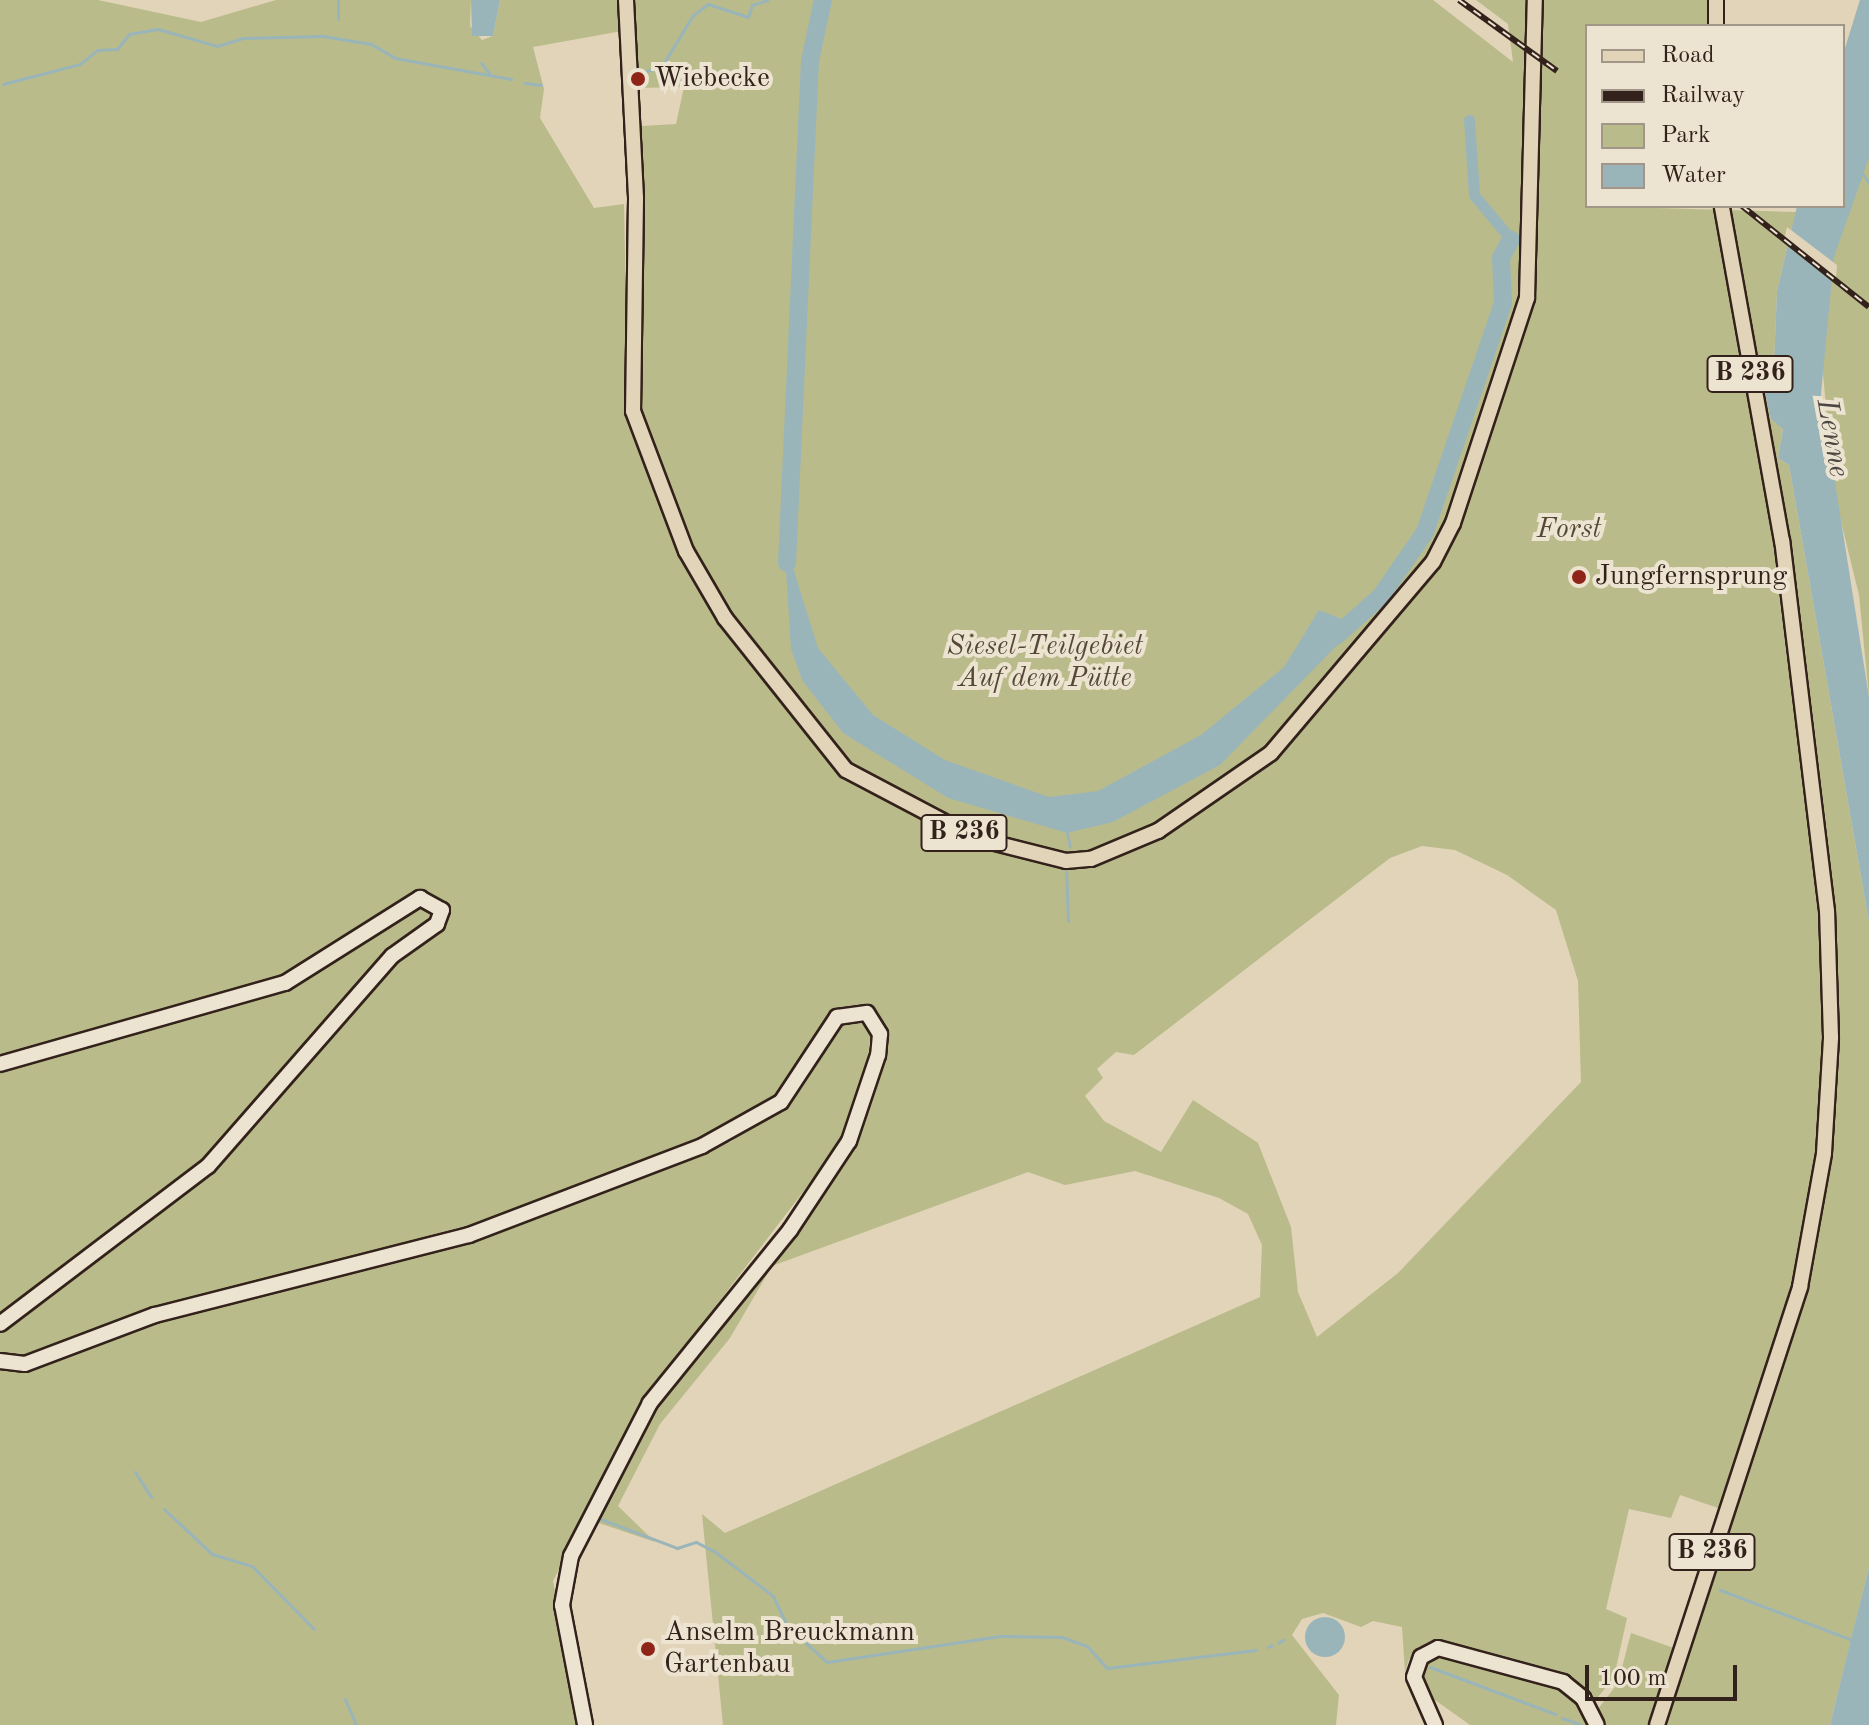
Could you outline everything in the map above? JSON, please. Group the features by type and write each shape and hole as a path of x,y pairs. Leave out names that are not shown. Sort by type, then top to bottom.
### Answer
{"main road":[{"name":"B 236","path":"626,0 636,199 633,411 686,551 734,631 846,770 975,838 1066,861 1091,859 1158,831 1271,753 1433,562 1458,509 1527,298 1535,0"},
{"path":"1716,0 1716,24"},
{"name":"B 236","path":"1657,1725 1800,1287 1824,1153 1831,1037 1827,911 1782,541 1722,208"},
{"path":"0,1064 285,983 420,898 442,910 437,924 392,956 208,1166 0,1324"},
{"path":"0,1361 25,1364 155,1315 438,1245 688,1152 767,1113 807,1072 837,1017 867,1013 880,1034 878,1055 849,1141 790,1230 650,1403 592,1511 562,1594 585,1725"},
{"path":"1435,1725 1414,1677 1421,1657 1438,1648 1563,1682 1583,1698 1597,1725"}],"green space":[{"path":"0,0 98,0 201,22 276,0 471,0 470,26 482,40 493,36 500,0 622,0 622,31 533,47 544,89 540,118 594,208 624,204 628,410 679,551 692,551 638,410 642,126 676,124 684,87 637,88 634,0 1433,0 1513,62 1508,24 1476,0 1714,0 1715,24 1585,24 1585,208 1795,212 1845,208 1845,49 1860,0 1869,0 1869,697 1859,595 1834,493 1822,363 1792,227 1777,291 1773,390 1765,384 1771,419 1783,428 1778,458 1789,465 1869,922 1869,1567 1830,1725 1665,1725 1817,1232 1829,1153 1836,961 1818,779 1803,783 1825,967 1825,1035 1818,1152 1795,1285 1721,1509 1680,1495 1671,1518 1629,1509 1606,1609 1627,1618 1614,1677 1594,1702 1563,1672 1470,1647 1431,1646 1409,1659 1405,1672 1402,1627 1373,1621 1361,1627 1323,1613 1302,1619 1292,1635 1339,1695 1336,1725 723,1725 702,1514 725,1533 1260,1297 1262,1245 1248,1214 1219,1198 1135,1171 1065,1185 1028,1172 772,1266 854,1143 884,1055 879,1014 853,1005 830,1015 790,1085 744,1121 535,1208 430,1235 438,1245 432,1253 732,1141 801,1090 844,1021 857,1019 871,1029 866,1079 842,1141 646,1397 553,1581 581,1725 0,1725","holes":["1422,846 1455,850 1507,875 1556,910 1578,981 1581,1082 1398,1273 1317,1337 1298,1292 1291,1227 1258,1143 1193,1100 1161,1152 1104,1121 1085,1096 1103,1078 1097,1069 1116,1052 1134,1055 1390,858","341,1023 232,1151 224,1142"]},
{"path":"772,1266 730,1338 660,1424 618,1506 655,1542 593,1521 654,1408"},
{"path":"1631,1633 1674,1648 1650,1725 1603,1725 1598,1709 1618,1683"},
{"path":"1468,1656 1566,1692 1590,1725 1470,1725 1428,1695 1417,1669 1435,1657"}],"water":[{"path":"471,0 500,0 493,36 472,36"},
{"path":"1860,0 1869,0 1869,158 1834,257 1821,394 1869,697 1869,922 1789,465 1778,458 1783,429 1771,419 1763,383 1773,389 1777,291 1797,208 1845,208 1845,49"},
{"path":"784,539 818,648 873,715 945,760 1049,797 1098,791 1201,735 1284,667 1319,610 1357,625 1220,765 1113,822 1067,833 948,798 843,733 802,680 791,649"},
{"path":"1869,1567 1869,1725 1830,1725 1851,1639"},
{"path":"1325,1617 1339,1623 1345,1637 1339,1651 1325,1657 1311,1651 1305,1637 1311,1623"}],"pier":[{"path":"1787,227 1837,265 1836,279 1784,240"}],"waterway":[{"path":"338,0 338,19"},
{"name":"Wiebecke","path":"641,73 662,66 693,15 708,4 748,17 752,5 767,0"},
{"path":"787,563 810,61 823,0"},
{"name":"Wiebecke","path":"3,84 80,64 97,50 117,49 129,34 158,29 217,46 243,38 323,36 371,44 395,58 511,79"},
{"path":"481,63 489,73"},
{"name":"Wiebecke","path":"525,83 541,85"},
{"path":"1469,120 1474,195 1513,242"},
{"path":"1862,173 1869,183"},
{"path":"1336,636 1380,597 1425,532 1503,303 1501,258 1511,239"},
{"path":"1067,833 1070,847"},
{"path":"1066,869 1068,921"},
{"path":"135,1472 151,1497"},
{"path":"164,1509 212,1554 252,1566 314,1629"},
{"path":"598,1518 677,1548 696,1542 714,1551 773,1596 787,1626 827,1662 1002,1636 1062,1637 1087,1646 1107,1668 1256,1650"},
{"path":"1720,1590 1852,1640"},
{"path":"1278,1643 1283,1640"},
{"path":"1268,1647 1272,1645"},
{"path":"1430,1667 1555,1714"},
{"path":"345,1699 356,1725"},
{"path":"1562,1718 1579,1724"}],"railway":[{"path":"1459,0 1557,71"},
{"path":"1745,208 1869,307"}],"place":[{"name":"Wiebecke","path":"638,79"},
{"name":"Jungfernsprung","path":"1579,577"},
{"name":"Anselm Breuckmann Gartenbau","path":"648,1649"}],"water label":[{"name":"Lenne","path":"1832,438"}],"park label":[{"name":"Forst","path":"1569,530"},
{"name":"Siesel-Teilgebiet Auf dem Pütte","path":"1045,663"}]}
